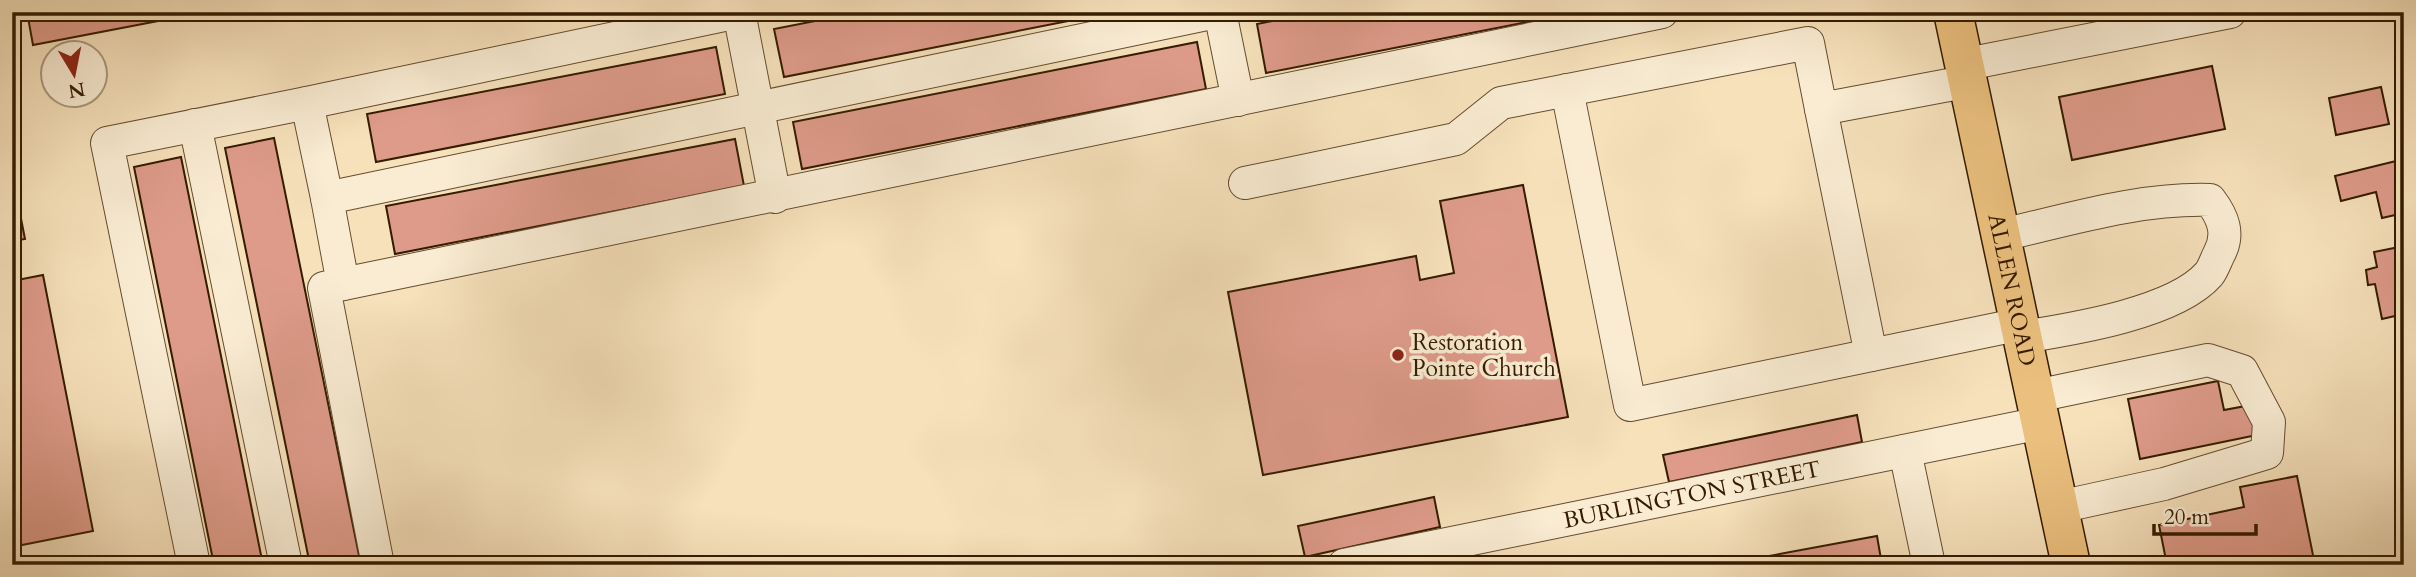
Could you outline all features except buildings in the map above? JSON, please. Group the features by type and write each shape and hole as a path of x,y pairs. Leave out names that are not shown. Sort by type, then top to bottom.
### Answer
{"main road":[{"name":"ALLEN ROAD","path":"1953,12 2071,565"}],"street":[{"path":"194,565 107,143 739,12 775,197"},
{"path":"327,198 759,110 1218,12 1238,100"},
{"path":"378,565 324,288 1662,12"},
{"path":"1821,109 2230,12"},
{"path":"1245,183 1456,139 1501,103 1808,43 1871,355"},
{"path":"1567,90 1630,405 1871,355 2022,330 2093,326 2171,300 2209,274 2223,247 2224,218 2210,200 2169,199 2129,205 2002,235"},
{"path":"307,103 344,284"},
{"path":"195,125 286,565"},
{"name":"BURLINGTON STREET","path":"1344,565 1905,451 2208,360 2242,371 2269,422 2267,453 2164,484 2059,507"},
{"path":"1905,451 1929,565"}],"place":[{"name":"Restoration Pointe Church","path":"1398,355"}]}
